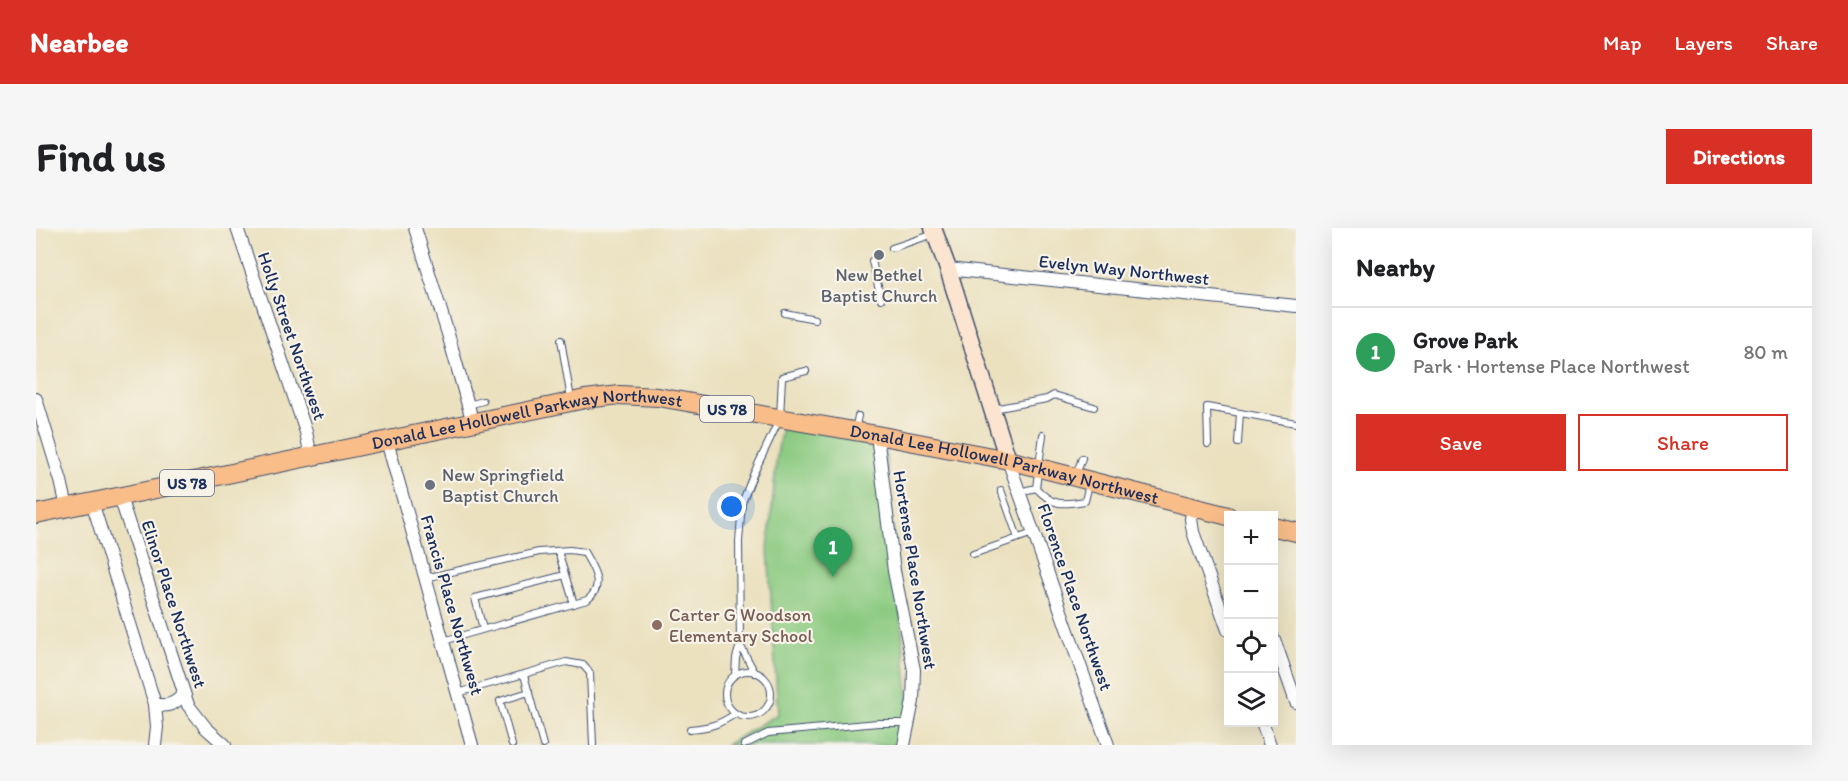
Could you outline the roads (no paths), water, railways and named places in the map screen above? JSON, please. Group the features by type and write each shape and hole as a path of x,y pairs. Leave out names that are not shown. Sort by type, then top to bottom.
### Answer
{"main road":[{"name":"Donald Lee Hollowell Parkway Northwest","path":"36,514 571,402 620,395 658,397 780,418 857,424 877,435 1008,460 1224,515"},
{"path":"1278,528 1296,532"}],"street":[{"name":"Holly Street Northwest","path":"237,228 306,432 311,457"},
{"path":"415,228 473,423"},
{"path":"934,231 1008,460"},
{"name":"Evelyn Way Northwest","path":"948,269 1296,306"},
{"path":"36,399 67,507"},
{"name":"Hortense Place Northwest","path":"877,435 894,571 914,670 913,702 904,745"},
{"name":"Francis Place Northwest","path":"387,441 472,745"},
{"name":"Florence Place Northwest","path":"1008,460 1108,745"},
{"name":"Elinor Place Northwest","path":"120,497 188,705 206,728 225,745"},
{"path":"92,502 155,704 157,727 155,745"},
{"path":"1193,507 1191,519 1193,532 1224,619"},
{"path":"1278,650 1296,702"},
{"path":"155,704 161,706 175,703 184,693"},
{"path":"1263,727 1270,745"}],"lane":[{"path":"892,248 934,231"},
{"path":"872,261 880,299"},
{"path":"785,313 815,319"},
{"path":"561,340 571,402"},
{"path":"735,675 736,658 740,645 739,542 742,503 780,418 782,377 806,371"},
{"path":"992,409 1047,399 1054,395 1094,407"},
{"path":"468,405 483,401"},
{"path":"1208,444 1208,407 1296,423"},
{"path":"1238,443 1240,413"},
{"path":"1036,488 1043,435"},
{"path":"1036,488 1048,500 1066,504 1085,501 1082,458"},
{"path":"1019,492 1036,488"},
{"path":"1001,490 1017,538"},
{"path":"974,554 1034,533"},
{"path":"425,578 539,552 570,550 584,552 594,570 597,585 595,594 587,600 443,641"},
{"path":"558,551 574,604"},
{"path":"483,629 475,598 566,574"},
{"path":"740,645 755,673"},
{"path":"458,694 566,663 583,665 590,673 593,745"},
{"path":"745,672 755,673 762,675 768,681 771,688 769,704 758,715 750,717 735,714 726,702 728,681 735,675 745,672"},
{"path":"524,675 543,745"},
{"path":"512,745 500,701 529,692"},
{"path":"690,729 712,727 735,714"},
{"path":"744,745 768,733 878,723 909,723"}],"place":[{"name":"New Bethel Baptist Church","path":"879,255"},
{"name":"New Springfield Baptist Church","path":"430,485"},
{"name":"Grove Park","path":"833,577"},
{"name":"Carter G Woodson Elementary School","path":"657,625"}]}
